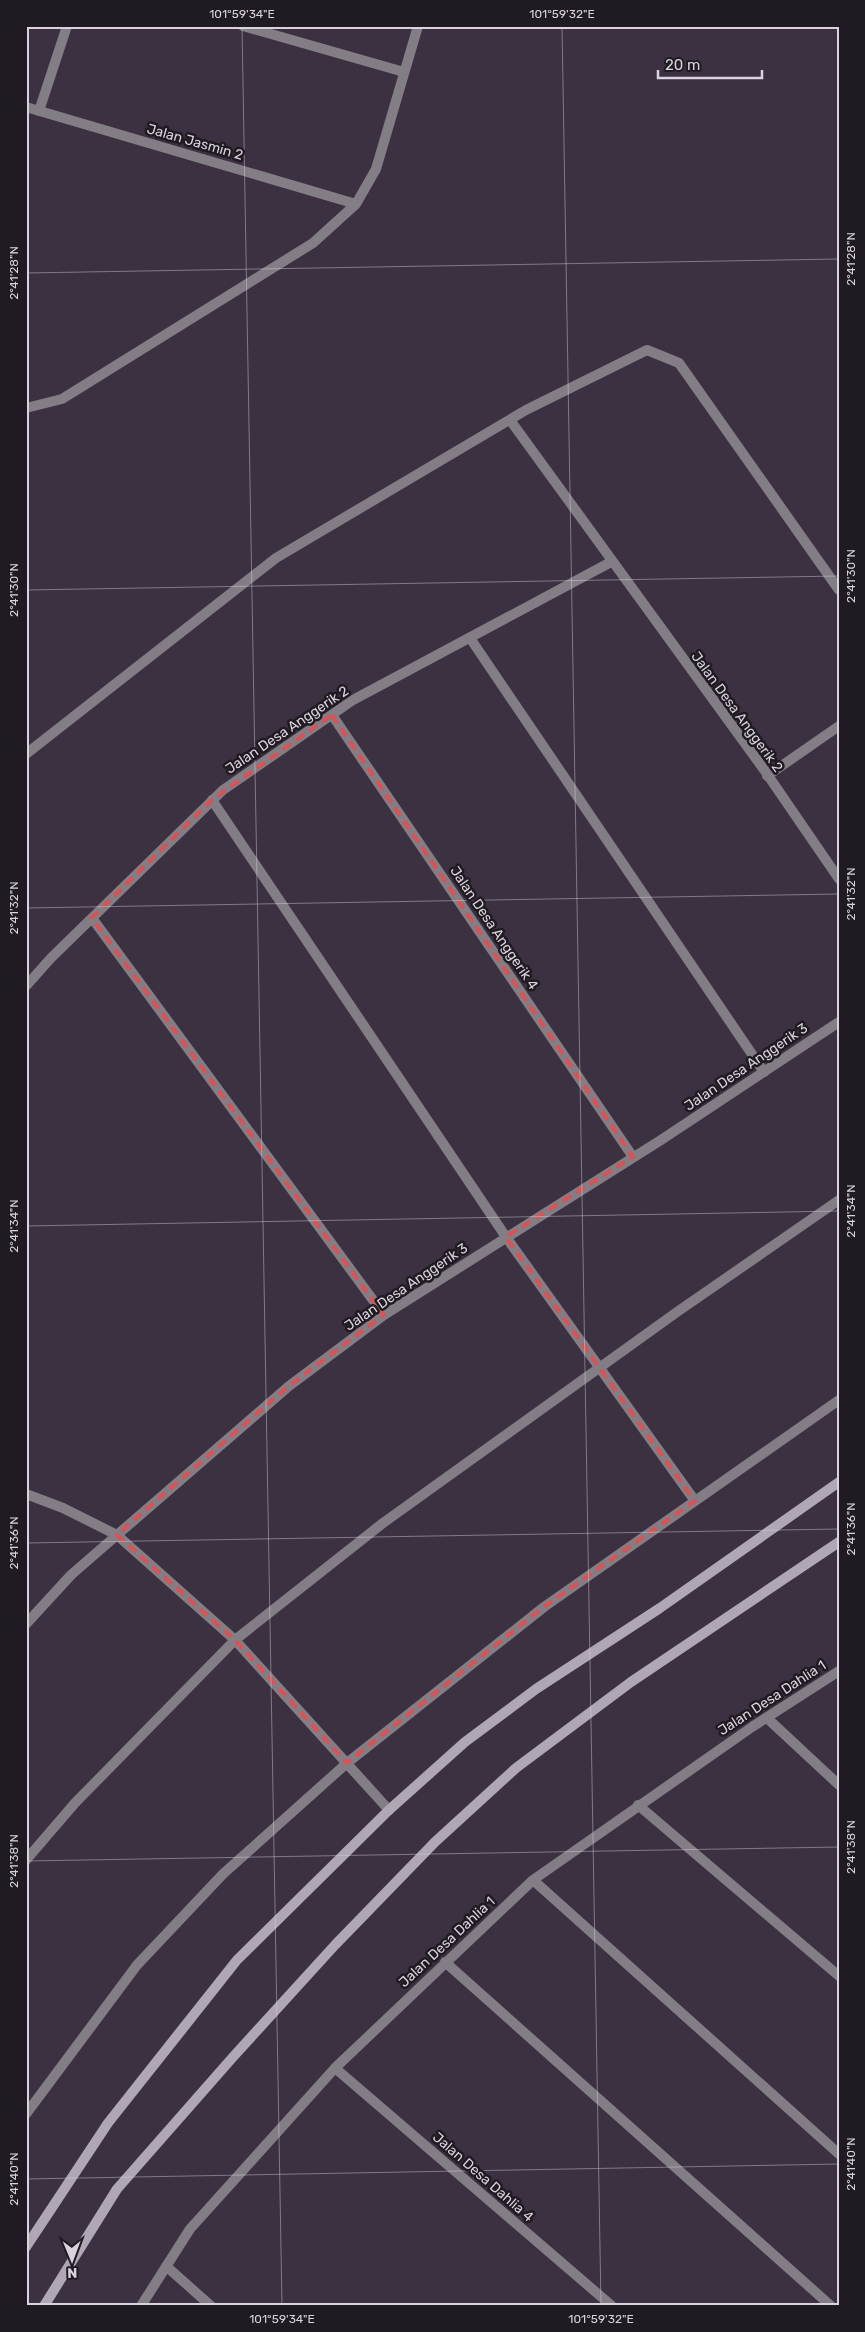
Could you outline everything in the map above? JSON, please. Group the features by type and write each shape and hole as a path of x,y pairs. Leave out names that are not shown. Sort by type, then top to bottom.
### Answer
{"street":[{"path":"40,111 67,26"},
{"path":"244,26 404,72"},
{"path":"27,409 62,399 313,243 356,204 376,169 418,26"},
{"name":"Jalan Jasmin 2","path":"26,107 356,204"},
{"path":"26,754 276,558 510,420 647,350 679,363 839,590"},
{"name":"Jalan Desa Anggerik 2","path":"510,420 611,562 768,776 839,880"},
{"name":"Jalan Desa Anggerik 2","path":"26,986 92,918 223,790 353,700 611,562"},
{"path":"470,638 764,1072"},
{"name":"Jalan Desa Anggerik 4","path":"332,715 633,1157"},
{"path":"768,776 839,726"},
{"path":"212,800 506,1237 695,1501"},
{"path":"92,918 384,1315"},
{"name":"Jalan Desa Anggerik 3","path":"26,1624 71,1575 289,1386 384,1315 633,1157 839,1022"},
{"path":"26,1860 75,1803 235,1640 383,1523 839,1200"},
{"path":"26,2114 137,1965 223,1874 347,1763 544,1607 839,1400"},
{"path":"26,2247 108,2123 237,1960 389,1810 465,1742 536,1689 660,1608 839,1482"},
{"path":"26,1494 63,1508 117,1535 235,1640 389,1810"},
{"path":"44,2306 116,2189 233,2057 435,1842 516,1768 616,1694 839,1542"},
{"name":"Jalan Desa Dahlia 1","path":"141,2306 190,2229 335,2068 533,1880 638,1805 839,1670"},
{"path":"767,1718 839,1785"},
{"path":"638,1805 839,1976"},
{"path":"533,1880 839,2154"},
{"path":"446,1962 831,2306"},
{"name":"Jalan Desa Dahlia 4","path":"335,2068 612,2306"},
{"path":"166,2266 211,2306"}],"highlighted area":[{"path":"332,715 633,1157 506,1237 695,1501 544,1607 347,1763 235,1640 117,1535 289,1386 384,1315 92,918 212,800"}]}
